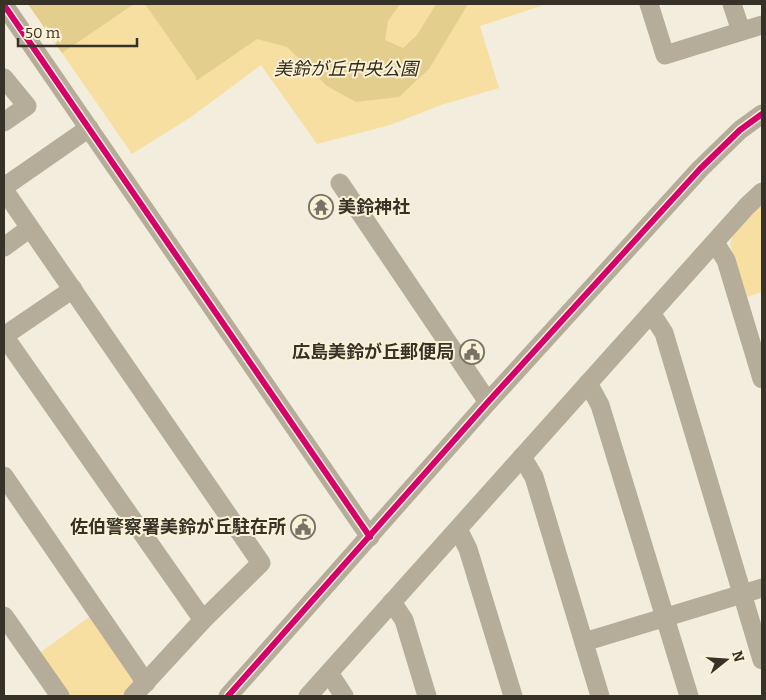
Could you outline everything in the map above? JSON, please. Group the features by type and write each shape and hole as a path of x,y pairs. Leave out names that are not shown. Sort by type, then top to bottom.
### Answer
{"street":[{"path":"649,4 665,55 762,24"},
{"path":"732,4 740,31"},
{"path":"4,5 370,537"},
{"path":"4,78 27,106 4,122"},
{"path":"228,696 488,402 700,169 740,130 762,114"},
{"path":"4,476 139,690 203,620 261,563 4,189 88,128"},
{"path":"340,183 488,402"},
{"path":"308,696 747,206 762,192"},
{"path":"4,246 30,228"},
{"path":"715,243 726,260 762,379"},
{"path":"72,289 4,336 203,620"},
{"path":"651,313 664,333 762,660"},
{"path":"588,383 600,405 689,696"},
{"path":"522,457 534,477 600,696"},
{"path":"458,529 468,550 513,696"},
{"path":"584,642 762,588"},
{"path":"392,602 404,620 427,696"},
{"path":"4,616 60,696"},
{"path":"330,673 344,696"}],"green space":[{"name":"美鈴が丘中央公園","path":"28,4 547,4 480,26 499,88 441,105 390,125 317,144 261,65 191,117 132,154"},
{"path":"28,4 134,4 62,53"},
{"path":"145,4 400,4 388,21 385,40 403,48 417,35 436,4 468,4 429,69 399,97 356,102 327,86 287,47 257,39 196,81 196,77"},
{"path":"762,202 762,292 747,297 730,244 734,233"},
{"path":"92,615 134,675 133,686 123,696 67,696 38,654"}],"cycle path":[{"path":"4,5 370,537"},
{"path":"228,696 488,402 700,169 740,130 762,114"}],"place":[{"name":"美鈴神社","path":"321,207"},
{"name":"広島美鈴が丘郵便局","path":"472,352"},
{"name":"佐伯警察署美鈴が丘駐在所","path":"303,527"}]}
